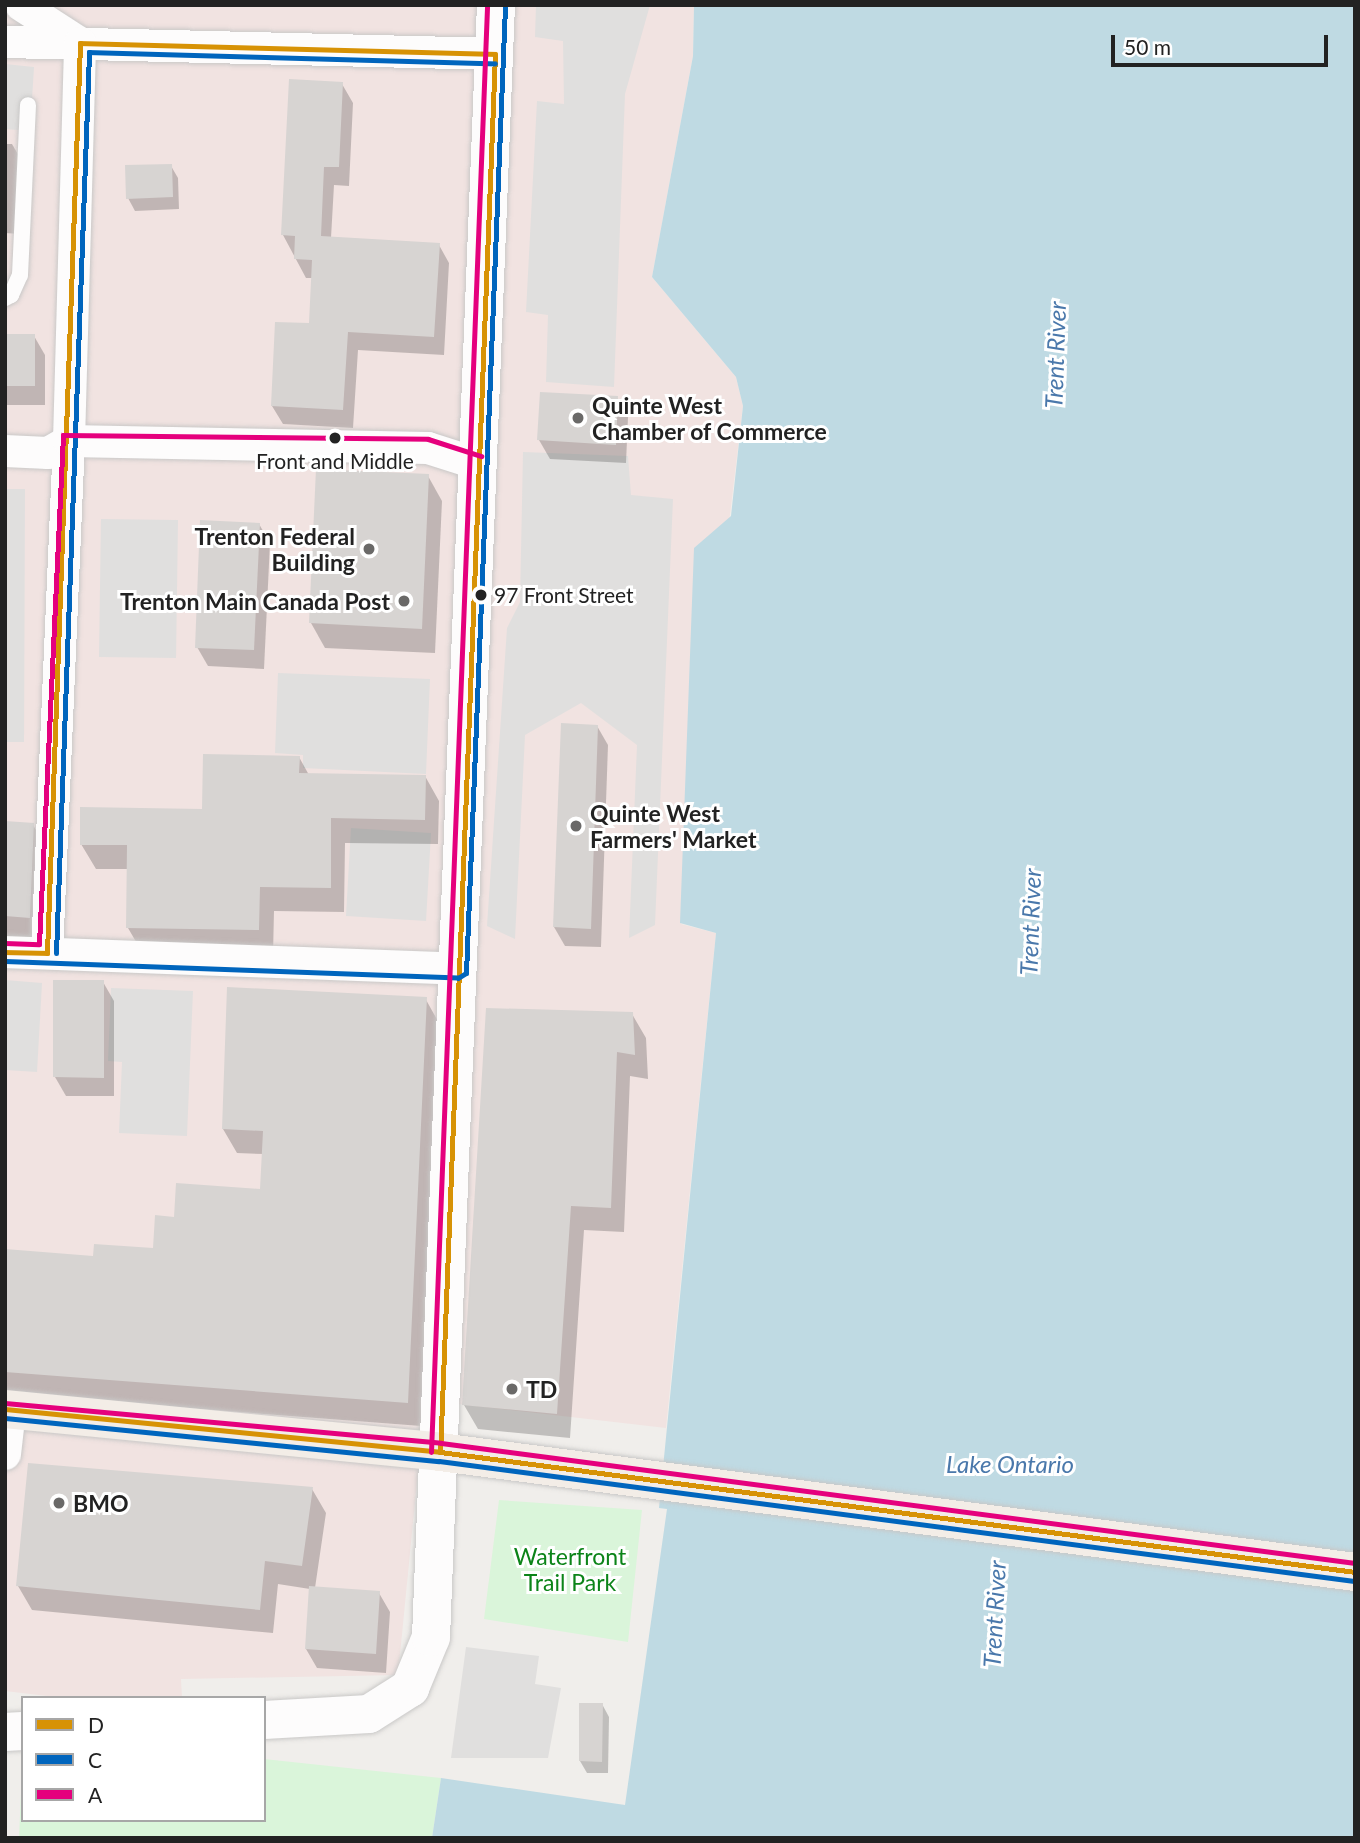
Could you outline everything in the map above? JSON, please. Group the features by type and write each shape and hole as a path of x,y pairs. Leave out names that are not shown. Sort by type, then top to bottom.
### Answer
{"main road":[{"path":"8,1410 440,1452 1355,1572"}],"street":[{"path":"21,5 80,43"},
{"path":"266,1720 369,1714 410,1688 431,1637 496,5"},
{"path":"5,42 495,54"},
{"path":"47,953 69,441 80,43"},
{"path":"5,451 48,453 69,441 428,448 478,464"},
{"path":"5,952 458,969"},
{"path":"5,1454 8,1410"}],"lane":[{"path":"5,298 11,295 20,275 28,104"}],"shaded area":[{"path":"5,5 694,5 693,56 652,277 736,377 743,406 681,924 716,933 666,1428 425,1400 398,1675 181,1679 182,1696 47,1696 5,1691"},
{"path":"536,5 650,5 625,94 614,387 546,382 548,315 526,312 537,101 564,104 563,41 535,37"},
{"path":"5,64 34,67 30,131 5,129"},
{"path":"523,452 628,456 631,495 673,499 655,925 629,938 637,745 581,703 525,735 515,939 487,926 507,628 520,602"},
{"path":"5,489 25,489 24,742 5,742"},
{"path":"101,519 178,520 176,658 99,657"},
{"path":"278,673 430,679 426,774 303,768 303,755 275,753"},
{"path":"351,828 431,833 426,921 346,916"},
{"path":"5,980 42,983 37,1072 5,1070"},
{"path":"111,988 193,991 187,1136 119,1133 122,1062 108,1061"},
{"path":"466,1647 539,1656 535,1684 561,1688 548,1758 451,1758"}],"green space":[{"name":"Waterfront Trail Park","path":"499,1500 642,1510 628,1642 484,1619"},
{"path":"266,1759 441,1778 432,1838 19,1838 21,1793 21,1822 266,1822"}],"water":[{"name":"Lake Ontario","path":"694,5 1355,5 1355,1838 432,1838 441,1778 625,1805 667,1509 659,1508 716,933 680,923 694,548 731,516 743,406 736,377 652,277 693,56"}],"building":[{"path":"289,79 343,82 339,167 324,167 321,236 440,243 434,337 348,332 343,410 271,406 275,322 309,323 312,260 294,259 295,236 281,235"},
{"path":"172,164 173,197 126,199 125,165"},
{"path":"5,334 35,334 35,386 5,386"},
{"name":"Quinte West Chamber of Commerce","path":"540,392 618,396 616,445 537,440"},
{"name":"Trenton Federal Building","path":"316,469 429,474 422,629 309,623"},
{"path":"200,520 260,523 254,650 195,648"},
{"name":"Quinte West Farmers' Market","path":"561,723 598,725 591,929 553,927"},
{"path":"203,754 300,756 299,773 426,775 425,820 331,818 331,888 260,887 259,930 126,928 127,845 80,845 80,807 202,809"},
{"path":"5,821 34,823 30,918 5,916"},
{"path":"53,980 104,980 104,1078 53,1077"},
{"path":"227,987 427,997 408,1403 5,1372 5,1249 93,1256 94,1244 153,1248 155,1215 174,1217 176,1183 260,1189 263,1131 222,1129"},
{"path":"486,1008 633,1012 635,1055 617,1052 611,1208 571,1206 557,1414 462,1405"},
{"path":"28,1463 313,1487 302,1566 265,1561 260,1610 16,1586"},
{"path":"309,1586 380,1591 376,1654 305,1649"},
{"path":"579,1703 603,1703 602,1762 579,1761"}],"transit line":[{"name":"A","path":"431,1452 487,5"},
{"name":"C","path":"5,961 458,978 466,973 505,5"},
{"name":"D","path":"5,952 47,953 80,43 495,54 440,1452"},
{"name":"C","path":"56,953 89,52 495,63"},
{"name":"A","path":"5,943 39,944 63,435 428,439 481,456"},
{"name":"A","path":"5,1403 441,1443 1355,1563"},
{"name":"D","path":"5,1409 440,1452 1355,1572"},
{"name":"C","path":"5,1418 439,1461 1354,1581"}],"place":[{"name":"Quinte West Chamber of Commerce","path":"578,418"},
{"name":"Front and Middle","path":"335,438"},
{"name":"Trenton Federal Building","path":"369,549"},
{"name":"97 Front Street","path":"481,595"},
{"name":"Trenton Main Canada Post","path":"404,601"},
{"name":"Quinte West Farmers' Market","path":"576,826"},
{"name":"TD","path":"512,1389"},
{"name":"BMO","path":"59,1503"}],"water label":[{"name":"Trent River","path":"1055,355"},
{"name":"Trent River","path":"1030,922"},
{"name":"Trent River","path":"994,1614"}]}
